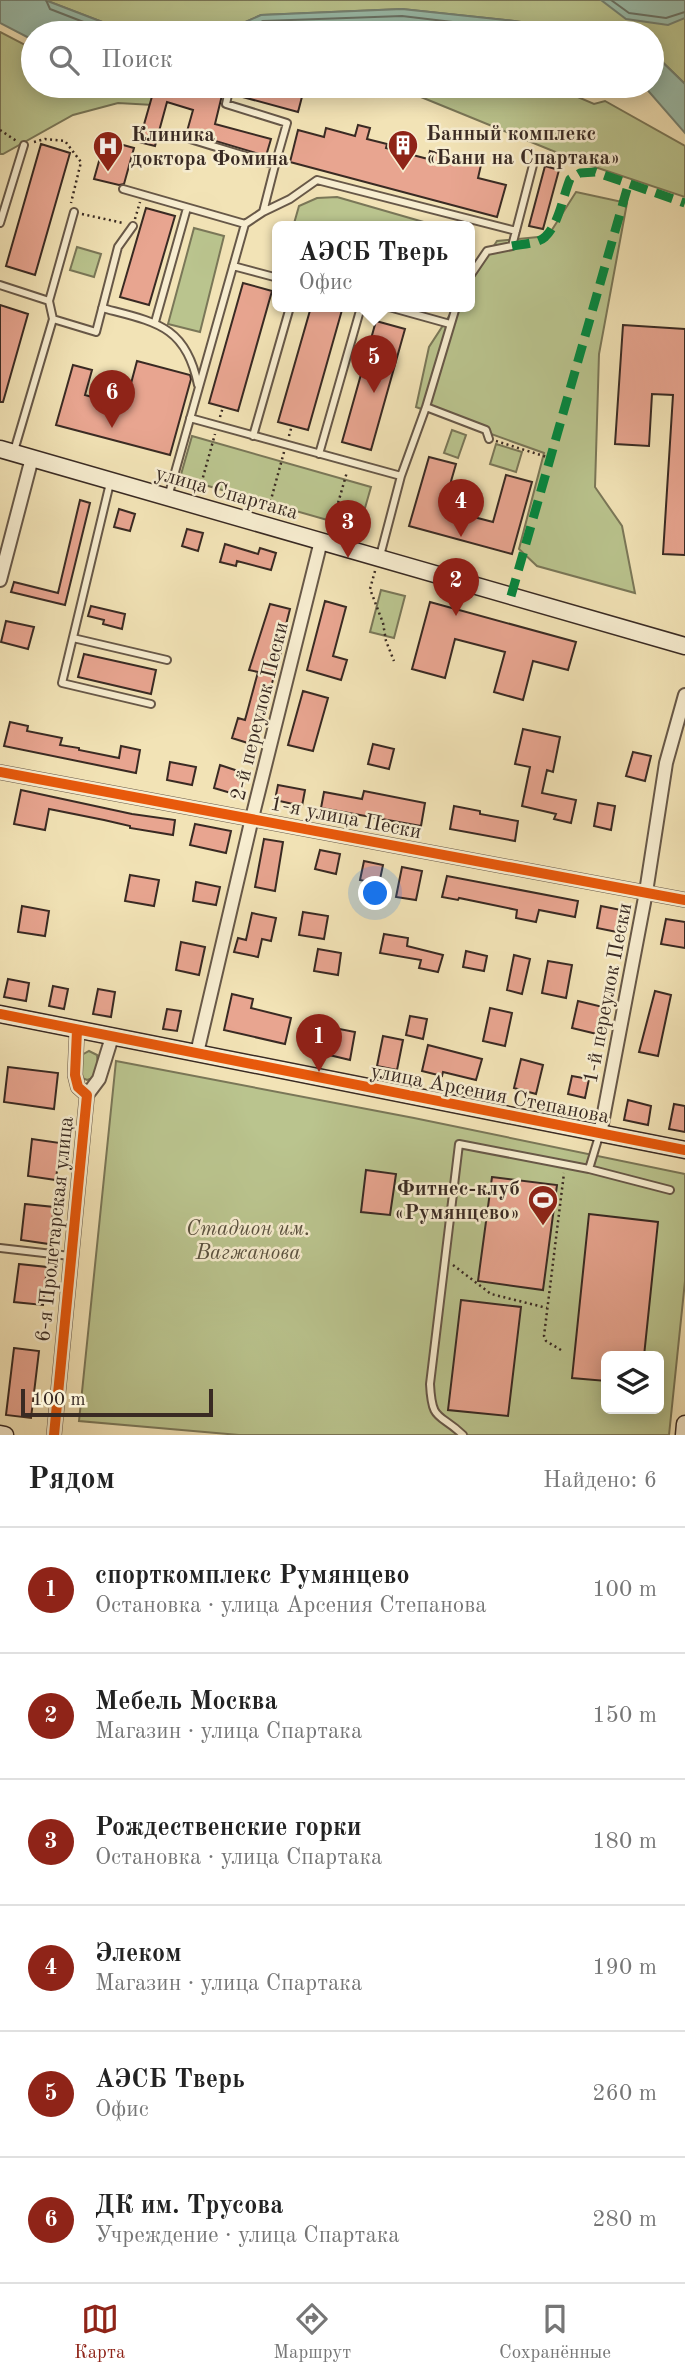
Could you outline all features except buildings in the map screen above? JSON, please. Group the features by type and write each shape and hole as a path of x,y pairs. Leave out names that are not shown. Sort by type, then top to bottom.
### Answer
{"street":[{"name":"улица Спартака","path":"7,451 685,646"},
{"path":"0,580 32,458"},
{"name":"2-й переулок Пески","path":"197,1054 321,541"},
{"name":"1-й переулок Пески","path":"600,1134 646,892 667,763 685,695"},
{"name":"1-я улица Пески","path":"0,772 685,900"},
{"name":"улица Арсения Степанова","path":"0,1014 685,1150"},
{"name":"6-я Пролетарская улица","path":"77,1030 75,1075 78,1087 86,1095"},
{"name":"6-я Пролетарская улица","path":"54,1435 86,1095 99,1079 112,1037"},
{"path":"684,1435 685,1424"},
{"path":"0,1434 5,1435"}],"lane":[{"path":"227,98 226,104 287,123 263,212"},
{"path":"190,139 275,165"},
{"path":"0,223 24,145"},
{"path":"475,269 487,251 512,246 533,165"},
{"path":"168,497 245,224 290,199 317,180 516,231"},
{"path":"123,189 245,224"},
{"path":"155,322 187,208"},
{"path":"7,451 53,319 49,300 74,212"},
{"path":"53,319 96,332 118,247 133,226"},
{"path":"233,266 272,276"},
{"path":"0,285 49,300"},
{"path":"102,308 155,322 170,331 194,365 198,389"},
{"path":"253,436 289,312"},
{"path":"319,454 360,312"},
{"path":"407,312 450,324"},
{"path":"379,558 401,476 426,407 454,312"},
{"path":"426,407 486,429 489,439"},
{"path":"190,418 401,476"},
{"path":"110,481 62,683 151,704"},
{"path":"73,638 167,660"},
{"path":"589,1168 600,1134"},
{"path":"463,1435 436,1416 431,1405 430,1384 459,1144 589,1168 670,1190"},
{"path":"0,1248 70,1256"}],"path":[{"path":"0,130 24,145 45,139 65,141 81,162 70,201 74,212 133,226 142,195"},
{"path":"200,488 223,407"},
{"path":"268,507 292,425"},
{"path":"489,439 550,458"},
{"path":"332,524 350,463"},
{"path":"379,558 370,589 394,661"},
{"path":"561,1350 546,1341 544,1336 566,1163"},
{"path":"444,1259 491,1294 547,1308"}],"green space":[{"path":"45,0 685,0 685,84 664,64 664,21 514,21 402,9 261,15 248,21 100,21"},
{"path":"0,32 21,43 21,98 155,98 153,105 118,103 73,115 0,154"},
{"path":"423,98 580,98 594,104 605,101 685,146 685,197 580,162"},
{"path":"576,192 627,203 599,354 595,487 622,526 635,593 537,566 519,549 544,453 416,407 429,347 452,312 475,312 475,275 497,241 548,236"},
{"path":"337,197 420,221 295,221 299,206 317,198"},
{"path":"194,228 224,236 200,332 168,324"},
{"path":"77,247 101,254 94,277 70,270"},
{"path":"452,430 466,435 458,458 444,453"},
{"path":"192,436 371,487 359,529 180,478"},
{"path":"496,444 522,452 516,472 490,464"},
{"path":"381,590 405,596 394,638 370,632"},
{"path":"89,1051 97,1055 98,1067 93,1078 87,1080 80,1077 80,1056"},
{"name":"Стадион им. Вагжанова","path":"116,1061 414,1118 685,1174 685,1281 669,1435 239,1435 79,1421"}],"water":[{"path":"0,0 45,0 100,21 21,21 21,34 0,23"},
{"path":"601,0 685,0 685,18 668,25 664,24 664,21 626,19"},
{"path":"402,9 514,21 248,21 261,15"},
{"path":"664,64 685,84 685,133 654,98 664,98"}],"marked path":[{"path":"512,246 545,237 557,217 570,179 580,173 595,172 685,203"},
{"path":"511,596 629,182"}],"cycle path":[{"path":"0,772 685,900"},
{"path":"0,1014 685,1150"},
{"path":"54,1435 87,1095 78,1087 75,1075 77,1030"}],"place":[{"name":"Банный комплекс «Бани на Спартака»","path":"403,172"},
{"name":"Клиника доктора Фомина","path":"108,173"},
{"name":"АЭСБ Тверь","path":"374,393"},
{"name":"ДК им. Трусова","path":"112,428"},
{"name":"Элеком","path":"461,537"},
{"name":"Рождественские горки","path":"348,558"},
{"name":"Мебель Москва","path":"456,616"},
{"name":"cпорткомплекс Румянцево","path":"319,1072"},
{"name":"Фитнес-клуб «Румянцево»","path":"543,1227"}]}
